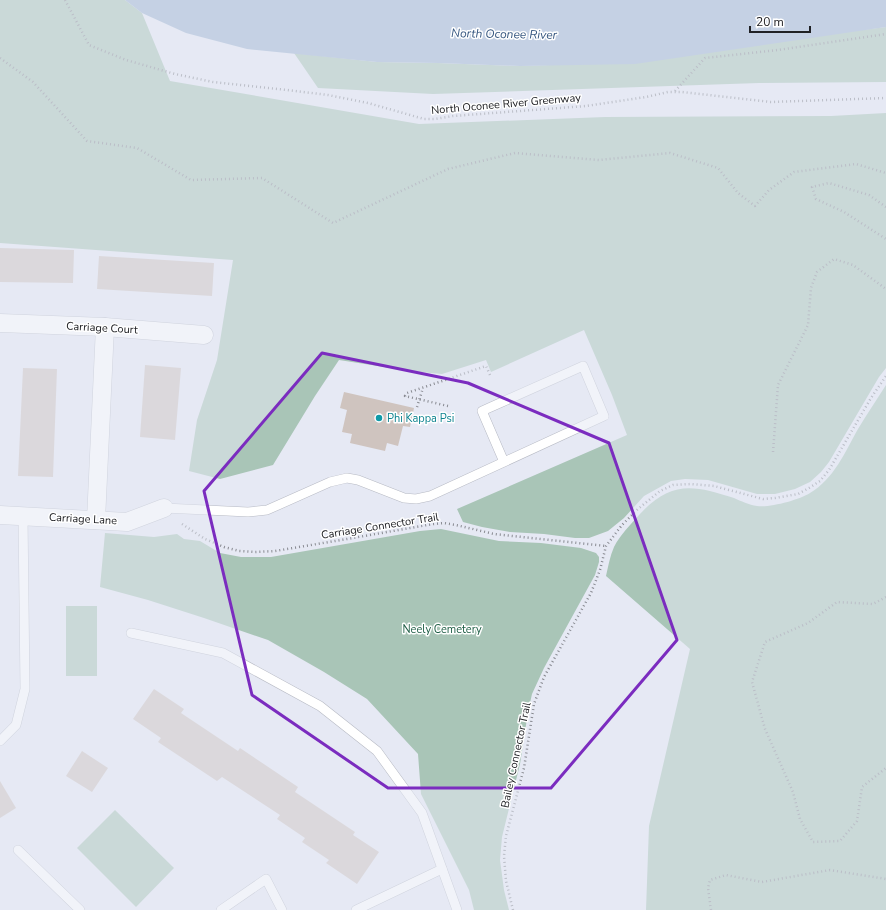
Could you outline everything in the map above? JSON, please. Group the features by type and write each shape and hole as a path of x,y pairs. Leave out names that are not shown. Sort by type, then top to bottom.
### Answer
{"street":[{"name":"Carriage Court","path":"0,323 105,327 204,335"},
{"path":"96,520 105,327"},
{"name":"Carriage Lane","path":"0,515 127,522 164,508"}],"lane":[{"path":"164,508 248,512 267,510 330,482 347,478 358,480 404,498 416,499 430,496 504,462 604,416 583,366 482,411 504,462"},
{"path":"0,741 16,725 25,689 23,516"},
{"path":"131,633 224,653 320,706 377,751 422,813 457,910"},
{"path":"18,850 80,910"},
{"path":"356,910 442,869"},
{"path":"221,910 266,879 282,910"}],"path":[{"name":"North Oconee River Greenway","path":"65,0 88,45 126,60 198,79 220,83 328,95 368,103 424,118 435,119 453,116 586,106 646,97 668,92 772,102 886,98"},
{"path":"675,92 705,58 786,49 886,34"},
{"path":"0,58 33,82 86,141 138,148 191,180 262,178 332,223 448,169 515,153 599,160 670,153 718,168 738,193 755,206 768,190 794,172 856,164 886,173"},
{"path":"886,207 869,195 829,183 812,187 816,199 844,212 886,239"},
{"path":"773,452 778,385 808,325 811,288 817,272 834,259 853,265 886,289"},
{"path":"448,406 405,396 406,393 486,366 490,375"},
{"path":"606,546 622,525 638,509 660,491 673,485 691,484 714,486 763,499 798,494 809,488 820,481 830,470 871,398 886,376"},
{"path":"418,407 423,388"},
{"name":"Carriage Connector Trail","path":"185,527 205,539 240,551 275,551 444,523 494,534 606,546"},
{"name":"Bailey Connector Trail","path":"513,910 506,881 504,856 506,836 524,768 534,704 544,677 591,593 600,570 606,546"},
{"path":"886,597 873,604 838,602 808,623 764,642 752,682 765,729 793,792 800,820 813,842 840,841 856,822 862,787 886,768"},
{"path":"711,910 708,888 710,880 726,875 762,882 830,870 886,879"}],"highlighted area":[{"path":"322,353 468,383 609,443 677,640 551,788 388,788 252,695 204,491"}],"green space":[{"path":"0,0 125,0 142,13 170,81 419,124 605,117 831,116 886,113 886,368 879,377 829,462 810,482 795,489 775,494 757,494 708,480 685,479 671,481 644,496 624,518 608,531 589,538 510,532 482,527 463,522 457,509 627,435 612,395 584,330 491,372 486,360 442,374 410,371 339,360 273,465 220,479 189,471 197,420 217,360 233,260 0,243"},
{"path":"886,27 886,82 759,83 433,94 318,88 294,53 377,62 520,66 580,64"},
{"path":"886,385 886,910 646,910 649,826 690,649 606,576 614,547 619,538 651,503 662,495 684,488 707,490 757,506 769,506 784,503 805,496 818,487 832,473 861,423"},
{"name":"Neely Cemetery","path":"441,529 499,541 541,543 581,548 596,553 599,557 595,575 544,668 532,694 520,764 502,837 500,860 504,890 509,910 474,910 469,890 421,794 418,754 367,699 268,640 148,600 100,587 105,533 154,537 177,534 184,539 200,541 220,553 241,557 271,557 420,531"},
{"path":"66,606 97,606 97,676 66,676"},
{"path":"115,810 174,868 136,907 77,848"}],"water":[{"name":"North Oconee River","path":"125,0 886,0 886,27 635,64 520,66 377,62 247,49 186,33 142,13"}],"building":[{"path":"0,248 74,250 73,283 0,282"},
{"path":"99,256 214,263 212,296 97,289"},
{"path":"145,365 181,368 175,440 140,437"},
{"path":"23,368 57,369 53,477 18,476"},
{"name":"Phi Kappa Psi","path":"344,392 414,408 410,427 403,426 398,446 387,443 385,451 350,443 352,434 342,432 347,410 340,408"},
{"path":"154,689 184,709 181,713 238,751 240,748 298,787 295,792 355,832 353,835 379,852 357,884 326,863 329,860 302,842 305,838 277,819 280,815 222,777 217,781 158,742 161,738 133,719"},
{"path":"82,751 108,768 92,792 66,776"},
{"path":"0,781 16,808 0,818"}],"place":[{"name":"Phi Kappa Psi","path":"379,418"}]}
